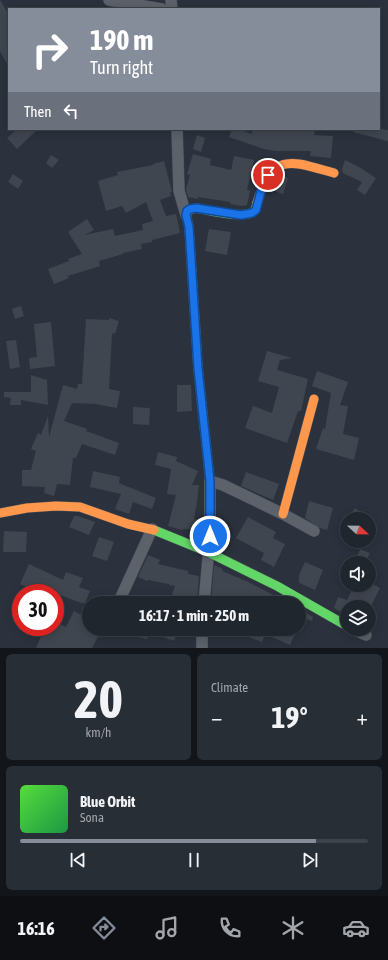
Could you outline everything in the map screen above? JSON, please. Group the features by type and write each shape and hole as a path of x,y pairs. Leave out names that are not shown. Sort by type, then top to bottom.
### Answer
{"street":[{"path":"109,0 134,7 148,8"},
{"path":"177,130 179,192 189,227 198,368 210,481 208,552 205,596"},
{"path":"186,215 187,211 196,208 241,215 252,213 256,210 263,184 268,175 287,164 297,163 334,173"},
{"path":"283,514 314,399"},
{"path":"210,481 283,514 314,531"},
{"path":"0,513 27,508 56,506 80,507 128,524 152,528 208,552 277,586 340,622"},
{"path":"121,596 152,528"},
{"path":"202,636 202,648"}],"building":[{"path":"0,0 8,13 8,66 0,51"},
{"path":"16,130 37,130 17,149 7,138"},
{"path":"232,130 240,130 252,134 252,130 315,130 314,135 333,136 331,158 310,156 311,151 275,151 264,149 229,137"},
{"path":"354,130 388,130 388,141 353,132"},
{"path":"197,135 205,138 201,152 193,149"},
{"path":"193,154 211,159 210,165 231,170 234,156 254,160 247,190 250,191 247,205 241,206 230,204 230,202 188,197 186,189 190,175 187,174"},
{"path":"51,155 59,160 52,168 46,163"},
{"path":"345,160 376,178 365,195 357,190 362,182 343,173 342,169"},
{"path":"164,161 172,192 170,192 171,196 160,200 166,216 176,214 180,233 141,244 142,249 123,253 99,261 100,266 68,276 69,278 54,284 48,269 82,254 68,232 87,219 94,230 84,235 113,229 115,236 143,230 142,224 153,221 146,202 126,213 122,206 106,211 98,181 118,175 117,172 153,165"},
{"path":"13,174 23,181 18,189 8,182"},
{"path":"281,176 288,178 283,194 274,191"},
{"path":"209,229 231,232 227,255 205,251"},
{"path":"21,306 24,316 15,319 12,309"},
{"path":"109,318 119,321 115,334 112,333 109,389 120,391 117,408 96,404 72,403 64,421 119,443 115,455 82,444 76,458 73,458 70,485 57,484 54,496 44,493 45,487 22,486 22,470 31,470 36,451 31,449 38,433 41,435 48,416 49,437 63,385 77,389 78,384 82,384 86,319 109,320"},
{"path":"51,322 55,366 30,369 29,358 37,357 34,324"},
{"path":"16,340 20,367 10,369 6,341"},
{"path":"267,351 292,358 280,360 277,370 308,379 301,411 298,411 287,443 245,428 253,406 272,413 279,387 258,381"},
{"path":"317,371 348,382 340,405 348,406 343,434 359,438 354,460 316,449 323,428 325,429 331,393 312,386"},
{"path":"31,375 47,380 48,405 21,400 21,405 10,405 11,398 4,397 4,392 31,392"},
{"path":"177,385 191,385 192,411 177,412"},
{"path":"133,407 150,408 149,425 133,424"},
{"path":"158,452 177,457 176,461 198,471 192,485 199,485 194,519 202,520 201,530 182,530 168,526 176,495 167,494 171,469 155,465"},
{"path":"93,471 120,477 119,483 156,498 152,509 133,502 129,514 115,509 121,494 90,487"},
{"path":"246,472 279,484 273,500 241,486"},
{"path":"309,501 333,508 327,530 320,528 305,518"},
{"path":"355,508 360,512 352,512"},
{"path":"74,516 95,522 89,535 69,527"},
{"path":"248,517 276,532 273,538 285,544 274,567 261,560 264,553 236,538"},
{"path":"4,531 27,532 26,552 3,552"},
{"path":"99,537 114,542 107,561 92,556"},
{"path":"360,549 370,553 368,556 357,556"},
{"path":"148,555 160,560 158,564 188,571 188,574 199,576 198,596 171,596 175,586 147,581 138,577"},
{"path":"305,562 323,570 315,590 299,583 299,575"},
{"path":"29,564 63,580 66,572 83,578 79,587 90,591 88,596 82,596 81,603 64,596 64,584 20,584"},
{"path":"214,565 223,569 222,571 275,596 212,596"},
{"path":"376,586 380,588 374,600 347,600 351,592 376,592"},
{"path":"338,597 347,600 340,600 340,612 334,608"},
{"path":"74,611 82,615 82,636 98,636 92,648 36,648 41,636 64,636 64,626 66,627"},
{"path":"306,613 313,617 312,621 306,619"},
{"path":"134,636 148,636 147,639"},
{"path":"160,636 176,636 174,641"},
{"path":"249,636 264,636 262,642"},
{"path":"270,636 294,636 290,645"}],"traffic: fast":[{"path":"210,481 198,368 189,227 186,214 189,210 196,208 242,215 253,212 257,203"},
{"path":"154,530 208,552 277,586 340,622"}],"traffic: slow":[{"path":"257,203 263,186 277,167 285,164 306,165 334,173"},
{"path":"283,514 314,399"},
{"path":"0,513 27,508 56,506 80,507 128,524 154,530"}],"route":[{"path":"210,536 210,481 198,368 189,227 186,215 187,211 196,208 248,215 256,210 263,184 268,175"}]}
